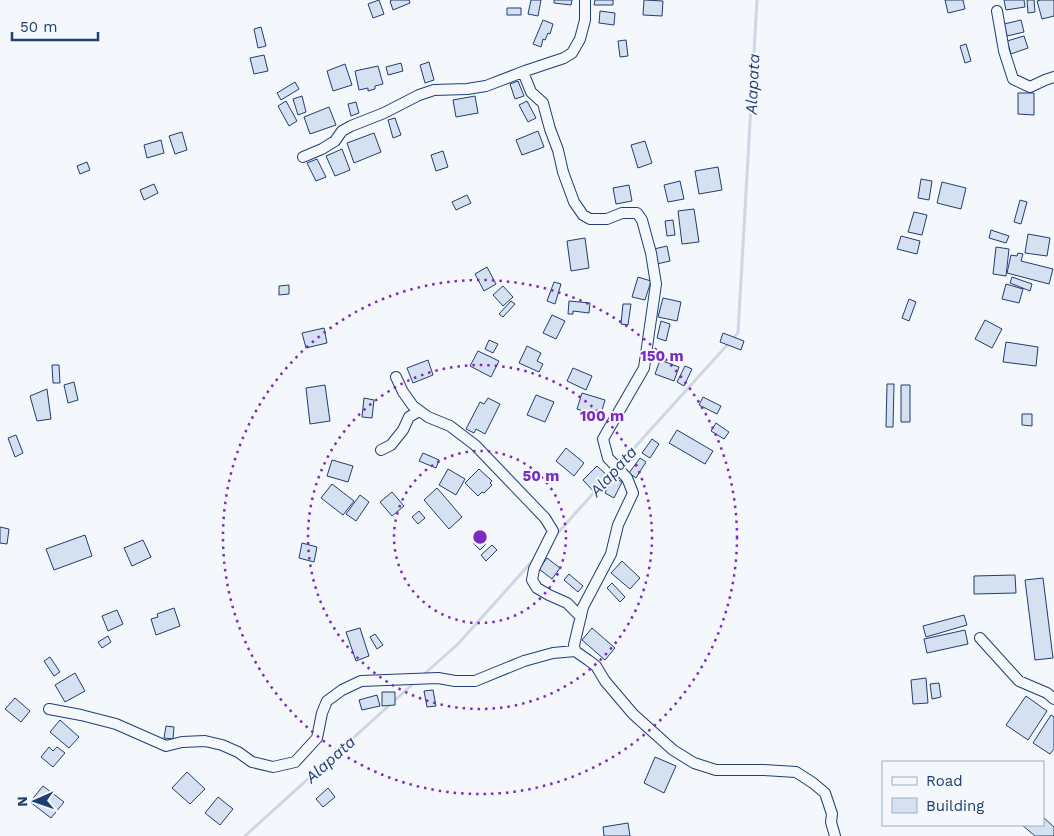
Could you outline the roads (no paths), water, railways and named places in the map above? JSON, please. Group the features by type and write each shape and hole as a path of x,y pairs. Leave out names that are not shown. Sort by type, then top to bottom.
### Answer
{"street":[{"path":"303,157 329,145 335,141 342,131 350,126 384,113 419,95 434,90 467,89 486,86 564,58 572,53 580,39 585,20 585,0"},
{"path":"997,11 1004,51 1013,79 1030,87 1054,78"},
{"path":"523,72 531,92 543,103 563,172 574,202 583,215 590,219 607,219 622,213 636,213 642,220 651,252 656,284 644,368 603,439 608,458 627,478 633,494 618,524 611,554 583,607 574,645 575,651"},
{"path":"396,377 403,392 413,406 428,418 450,426 475,445 545,518 553,531 534,569 532,580 537,588 567,603 581,617"},
{"path":"381,450 391,445 403,430 409,417 419,411"},
{"path":"980,638 1019,681 1042,691 1054,699"},
{"path":"49,709 116,724 166,746 182,742 205,741 222,744 252,762 273,767 295,762 317,738 322,713 327,701 342,690 361,682 438,678 455,681 475,681 524,661 553,653 575,651 596,666 605,681 633,714 672,750 694,763 716,770 796,772 813,783 825,793 832,814 831,822 835,836"}],"waterway":[{"name":"Alapata","path":"606,479 738,333 757,0"},
{"name":"Alapata","path":"556,535 597,489"},
{"name":"Alapata","path":"422,676 458,644 535,558"},
{"name":"Alapata","path":"245,836 415,682"}]}
